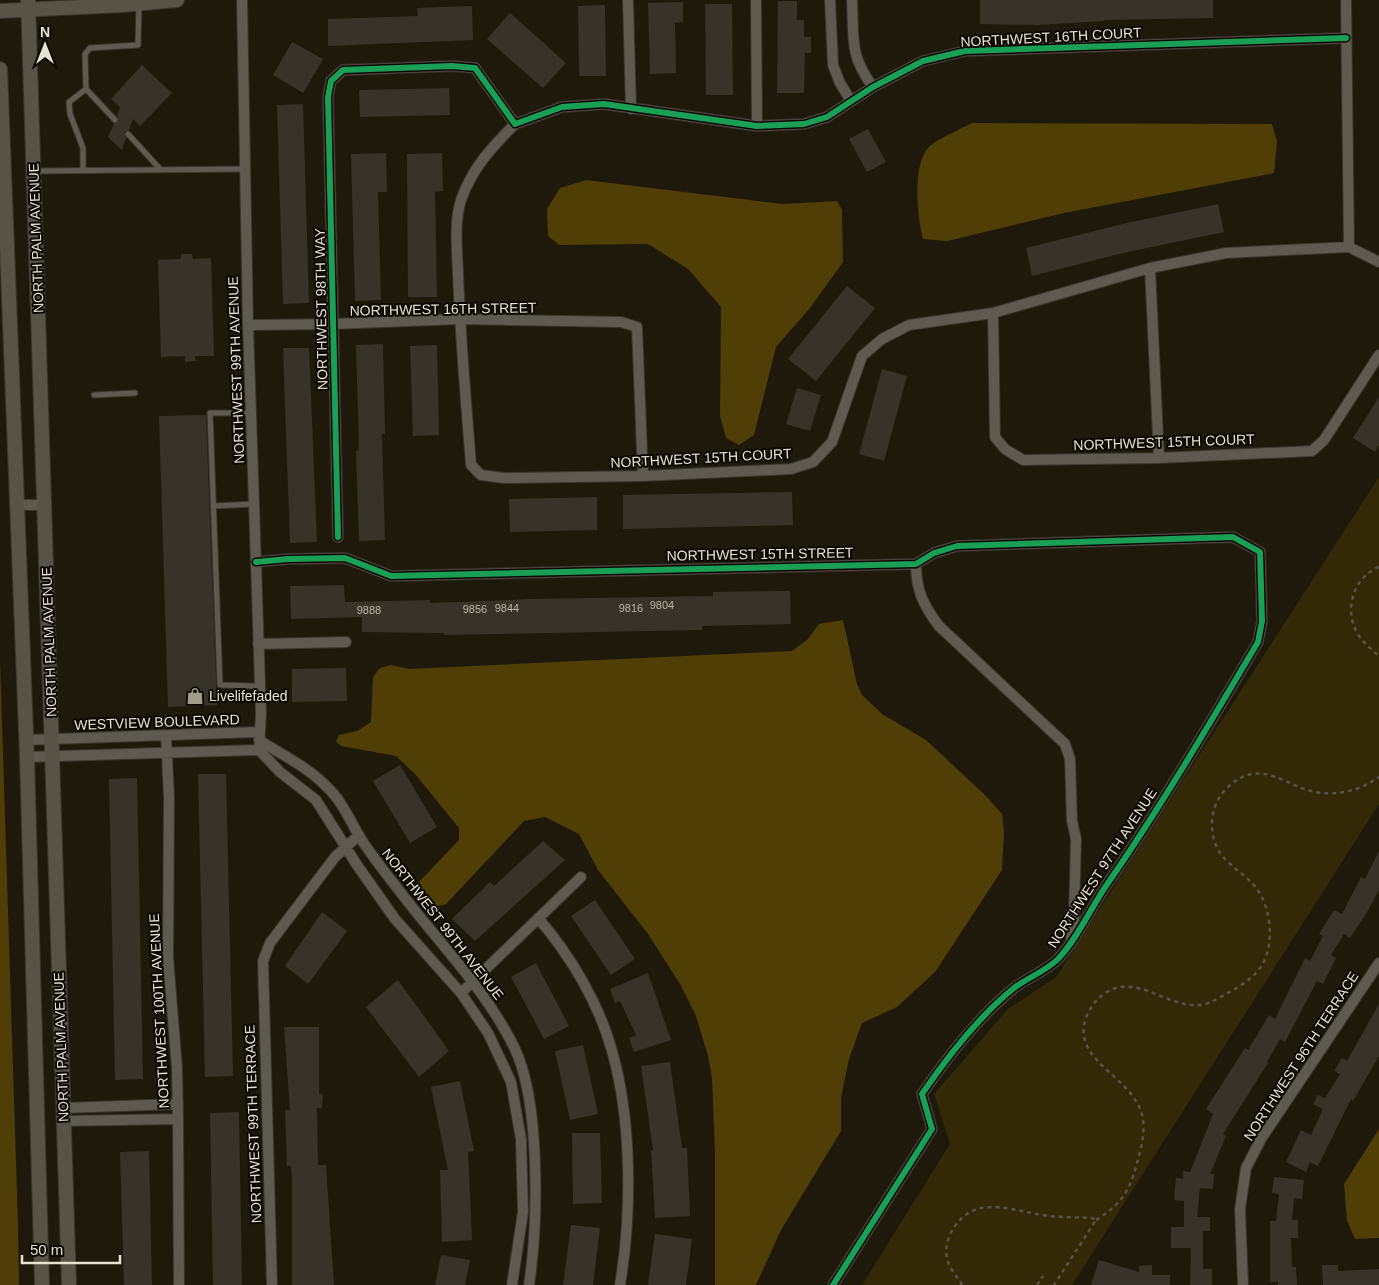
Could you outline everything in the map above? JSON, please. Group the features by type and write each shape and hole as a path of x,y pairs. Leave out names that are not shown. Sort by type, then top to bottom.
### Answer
{"main road":[{"path":"0,11 28,5 139,4 177,0"},
{"name":"NORTH PALM AVENUE","path":"28,5 69,1285"},
{"name":"NORTH PALM AVENUE","path":"0,69 27,757 42,1285"}],"street":[{"name":"NORTHWEST 99TH AVENUE","path":"242,0 248,325 261,714 259,741 280,772 316,800 357,865 395,919 461,994 488,1033 511,1082 521,1139 523,1212 512,1285"},
{"path":"628,0 631,109"},
{"path":"756,0 757,126"},
{"path":"830,0 833,65 840,83 851,101"},
{"path":"852,0 855,57 861,71 873,87"},
{"path":"1346,0 1349,247"},
{"name":"NORTHWEST 16TH COURT","path":"515,124 562,107 604,104 757,126 804,124 827,117 873,87 923,61 965,52 1346,38"},
{"name":"NORTHWEST 98TH WAY","path":"338,537 328,97 331,81 343,70 452,66 475,68 515,124"},
{"path":"460,319 457,236 461,202 473,172 486,153 515,124"},
{"path":"993,314 1150,268 1226,253 1349,247 1379,262"},
{"path":"1150,268 1159,458"},
{"name":"NORTHWEST 15TH COURT","path":"460,319 471,465 481,475 504,478 643,476 791,469 813,462 832,442 862,356 882,339 909,325 993,314 995,437 1005,449 1023,460 1159,458 1312,451 1324,440 1379,355"},
{"name":"NORTHWEST 16TH STREET","path":"248,325 460,319 621,322 637,327 643,476"},
{"path":"18,505 44,505"},
{"name":"NORTHWEST 15TH STREET","path":"256,562 288,558 345,558 391,576 916,564 934,553 957,546 992,543 1233,537 1260,552"},
{"name":"NORTHWEST 97TH AVENUE","path":"833,1285 932,1130 922,1094 946,1059 1014,988 1057,959 1070,943 1107,884 1136,844 1258,642 1262,621 1260,552"},
{"path":"916,564 916,583 926,609 939,626 1066,744 1070,759 1072,821 1076,839 1074,917 1070,943"},
{"path":"258,644 346,642"},
{"name":"WESTVIEW BOULEVARD","path":"26,740 166,736 259,741"},
{"name":"NORTHWEST 100TH AVENUE","path":"166,736 168,958 178,1104 179,1285"},
{"name":"NORTHWEST 99TH AVENUE","path":"259,741 308,770 328,788 342,805 359,835 418,917 474,982 515,1047 529,1092 534,1173 534,1248 529,1285"},
{"path":"27,757 166,751 259,741"},
{"path":"346,845 359,835"},
{"name":"NORTHWEST 99TH TERRACE","path":"272,1285 263,962 270,943 346,845"},
{"path":"461,994 581,877"},
{"path":"538,918 564,950 583,984 602,1024 612,1051 624,1113 628,1183 620,1285"},
{"name":"NORTHWEST 96TH TERRACE","path":"1243,1285 1240,1209 1246,1168 1260,1139 1379,963"},
{"path":"63,1114 178,1104"},
{"path":"63,1114 178,1119"}],"lane":[{"path":"115,120 86,89 85,54 87,49 138,45 139,4"},
{"path":"83,171 83,148 70,114 69,102 86,89"},
{"path":"128,134 162,170"},
{"path":"34,171 245,169"},
{"path":"94,395 135,393"},
{"path":"251,413 210,413 220,685 259,686"},
{"path":"213,506 254,504"}],"path":[{"path":"1379,566 1365,576 1359,584 1351,603 1351,614 1359,636 1379,656"},
{"path":"1054,1285 1096,1220 1121,1202 1128,1190 1141,1147 1143,1130 1139,1108 1128,1088 1101,1065 1088,1046 1084,1035 1085,1024 1096,1001 1105,993 1126,986 1138,986 1184,1004 1205,1004 1255,974 1264,960 1270,925 1264,902 1254,886 1224,857 1215,843 1211,826 1213,812 1218,799 1227,788 1240,779 1254,774 1273,774 1320,793 1350,791 1366,786 1379,777"},
{"path":"962,1285 948,1262 946,1245 963,1215 971,1210 995,1207 1045,1216 1092,1218 1096,1220"},
{"path":"1037,1285 1043,1276"}],"shaded area":[{"path":"972,123 1272,124 1277,142 1274,173 1064,213 947,241 923,239 917,192 923,156 931,145"},
{"path":"586,180 783,204 837,201 842,210 843,262 810,308 776,347 754,435 739,445 726,438 720,416 721,307 688,269 648,244 559,245 548,236 547,209 560,188"},
{"path":"1379,477 1379,804 1072,1285 862,1285 950,1144 934,1094 1008,1009 1056,977"},
{"path":"843,620 857,684 862,695 882,714 926,740 985,795 1002,814 1004,831 1002,870 935,972 897,1007 862,1023 849,1059 841,1098 841,1131 781,1230 756,1285 715,1285 715,1153 712,1078 708,1056 696,1016 680,984 648,934 598,870 579,834 545,817 524,821 446,904 435,907 425,901 416,885 459,840 459,828 415,774 396,756 341,746 336,741 339,735 357,731 371,722 373,677 380,668 391,665 409,669 792,651 808,639 819,624"},
{"path":"0,660 18,1225 19,1285 0,1285"},
{"path":"1379,1129 1379,1238 1355,1239 1347,1221 1344,1184"}],"building":[{"path":"980,0 1213,0 1213,18 1104,20 1038,25 980,24"},
{"path":"778,1 797,1 797,20 804,20 804,37 811,37 811,53 805,53 804,93 777,93"},
{"path":"683,2 683,22 675,23 676,73 650,74 648,3"},
{"path":"705,4 732,4 733,95 706,95"},
{"path":"605,5 606,76 579,76 578,6"},
{"path":"472,6 473,40 328,46 328,19 418,16 417,8"},
{"path":"510,13 566,63 543,88 487,39"},
{"path":"292,42 323,59 303,93 273,75"},
{"path":"142,65 172,93 140,126 133,119 129,130 124,132 126,138 122,150 108,137 114,124 119,121 117,116 120,107 111,99"},
{"path":"449,88 450,115 360,117 359,90"},
{"path":"303,104 309,303 283,304 277,105"},
{"path":"868,129 886,162 867,172 849,139"},
{"path":"386,153 387,192 378,192 381,300 355,301 351,154"},
{"path":"442,153 443,191 435,192 437,297 408,297 407,154"},
{"path":"1218,204 1224,232 1123,253 1032,276 1026,248 1127,223"},
{"path":"181,254 192,254 193,259 211,258 214,356 195,356 196,361 185,362 185,356 161,357 158,260 181,259"},
{"path":"847,286 875,308 816,381 788,359"},
{"path":"383,344 385,434 382,434 385,540 359,541 356,451 359,450 356,345"},
{"path":"437,345 439,435 413,436 410,346"},
{"path":"283,348 309,348 317,542 290,543"},
{"path":"882,369 907,376 884,461 859,454"},
{"path":"797,388 821,395 810,431 786,424"},
{"path":"1379,397 1379,445 1375,452 1353,438"},
{"path":"206,415 217,705 168,707 159,416"},
{"path":"792,492 793,525 623,529 623,495"},
{"path":"597,497 597,530 510,532 509,499"},
{"path":"344,585 345,602 430,600 430,603 713,596 713,592 790,591 791,624 702,626 702,630 444,635 444,633 362,632 362,617 291,619 290,586"},
{"path":"346,668 347,701 292,702 292,669"},
{"path":"400,765 437,827 410,843 373,781"},
{"path":"198,774 226,774 233,1076 205,1077"},
{"path":"137,778 143,1079 115,1080 109,779"},
{"path":"543,841 565,860 475,941 452,919 490,882 494,886"},
{"path":"1379,851 1379,890 1366,914 1350,938 1344,934 1331,955 1336,958 1323,984 1317,981 1285,1042 1280,1039 1268,1063 1223,1134 1226,1136 1210,1174 1214,1174 1213,1189 1200,1188 1197,1217 1210,1217 1210,1231 1203,1231 1203,1269 1212,1269 1212,1285 1190,1285 1191,1248 1171,1248 1171,1227 1184,1227 1184,1201 1174,1200 1176,1178 1183,1179 1183,1171 1190,1172 1213,1114 1206,1109 1245,1048 1248,1050 1269,1015 1275,1019 1305,958 1310,961 1323,936 1319,934 1334,910 1342,914 1361,877 1365,879"},
{"path":"595,900 635,959 611,975 571,916"},
{"path":"322,912 347,931 308,984 285,966"},
{"path":"536,963 569,1026 544,1039 511,977"},
{"path":"648,973 671,1040 634,1052 629,1038 636,1035 620,1001 615,1003 610,989"},
{"path":"398,980 449,1051 419,1077 366,1007"},
{"path":"1379,1004 1379,1056 1353,1101 1351,1099 1318,1166 1310,1162 1306,1172 1286,1162 1301,1130 1311,1135 1323,1109 1313,1104 1318,1095 1325,1098 1340,1074 1334,1071 1342,1058 1347,1061"},
{"path":"284,1027 319,1027 319,1094 323,1094 322,1108 317,1108 318,1165 326,1165 334,1285 292,1285 292,1180 291,1166 287,1166 285,1110 290,1110"},
{"path":"583,1045 598,1114 570,1120 555,1051"},
{"path":"670,1062 682,1148 687,1148 690,1216 655,1218 651,1150 653,1150 641,1066"},
{"path":"460,1081 474,1151 468,1152 472,1240 442,1242 440,1170 448,1170 431,1087"},
{"path":"239,1112 242,1285 213,1285 210,1113"},
{"path":"572,1133 600,1133 602,1203 573,1204"},
{"path":"149,1151 152,1285 124,1285 120,1152"},
{"path":"1274,1177 1304,1180 1302,1199 1294,1198 1292,1220 1298,1220 1298,1238 1291,1238 1292,1267 1296,1267 1297,1285 1278,1285 1278,1282 1270,1282 1270,1221 1276,1221 1279,1194 1272,1193"},
{"path":"571,1225 600,1228 593,1285 563,1285"},
{"path":"655,1234 692,1239 686,1285 648,1285"},
{"path":"441,1255 470,1260 465,1285 435,1285"},
{"path":"1099,1260 1139,1272 1139,1266 1152,1265 1152,1275 1170,1275 1170,1285 1091,1285"},
{"path":"1322,1265 1338,1265 1338,1271 1379,1269 1379,1285 1323,1285"}],"cycle path":[{"path":"338,537 328,97 331,81 343,70 452,66 475,68 515,124 562,107 604,104 757,126 804,124 827,117 873,87 923,61 965,51 1346,38"},
{"path":"256,562 288,559 345,558 391,576 916,564 934,553 957,546 1233,537 1260,552 1262,621 1258,642 1167,794 1065,951 1042,971 1014,988 988,1011 953,1051 922,1094 932,1129 833,1285"}],"place":[{"name":"Livelifefaded","path":"195,696"}]}
